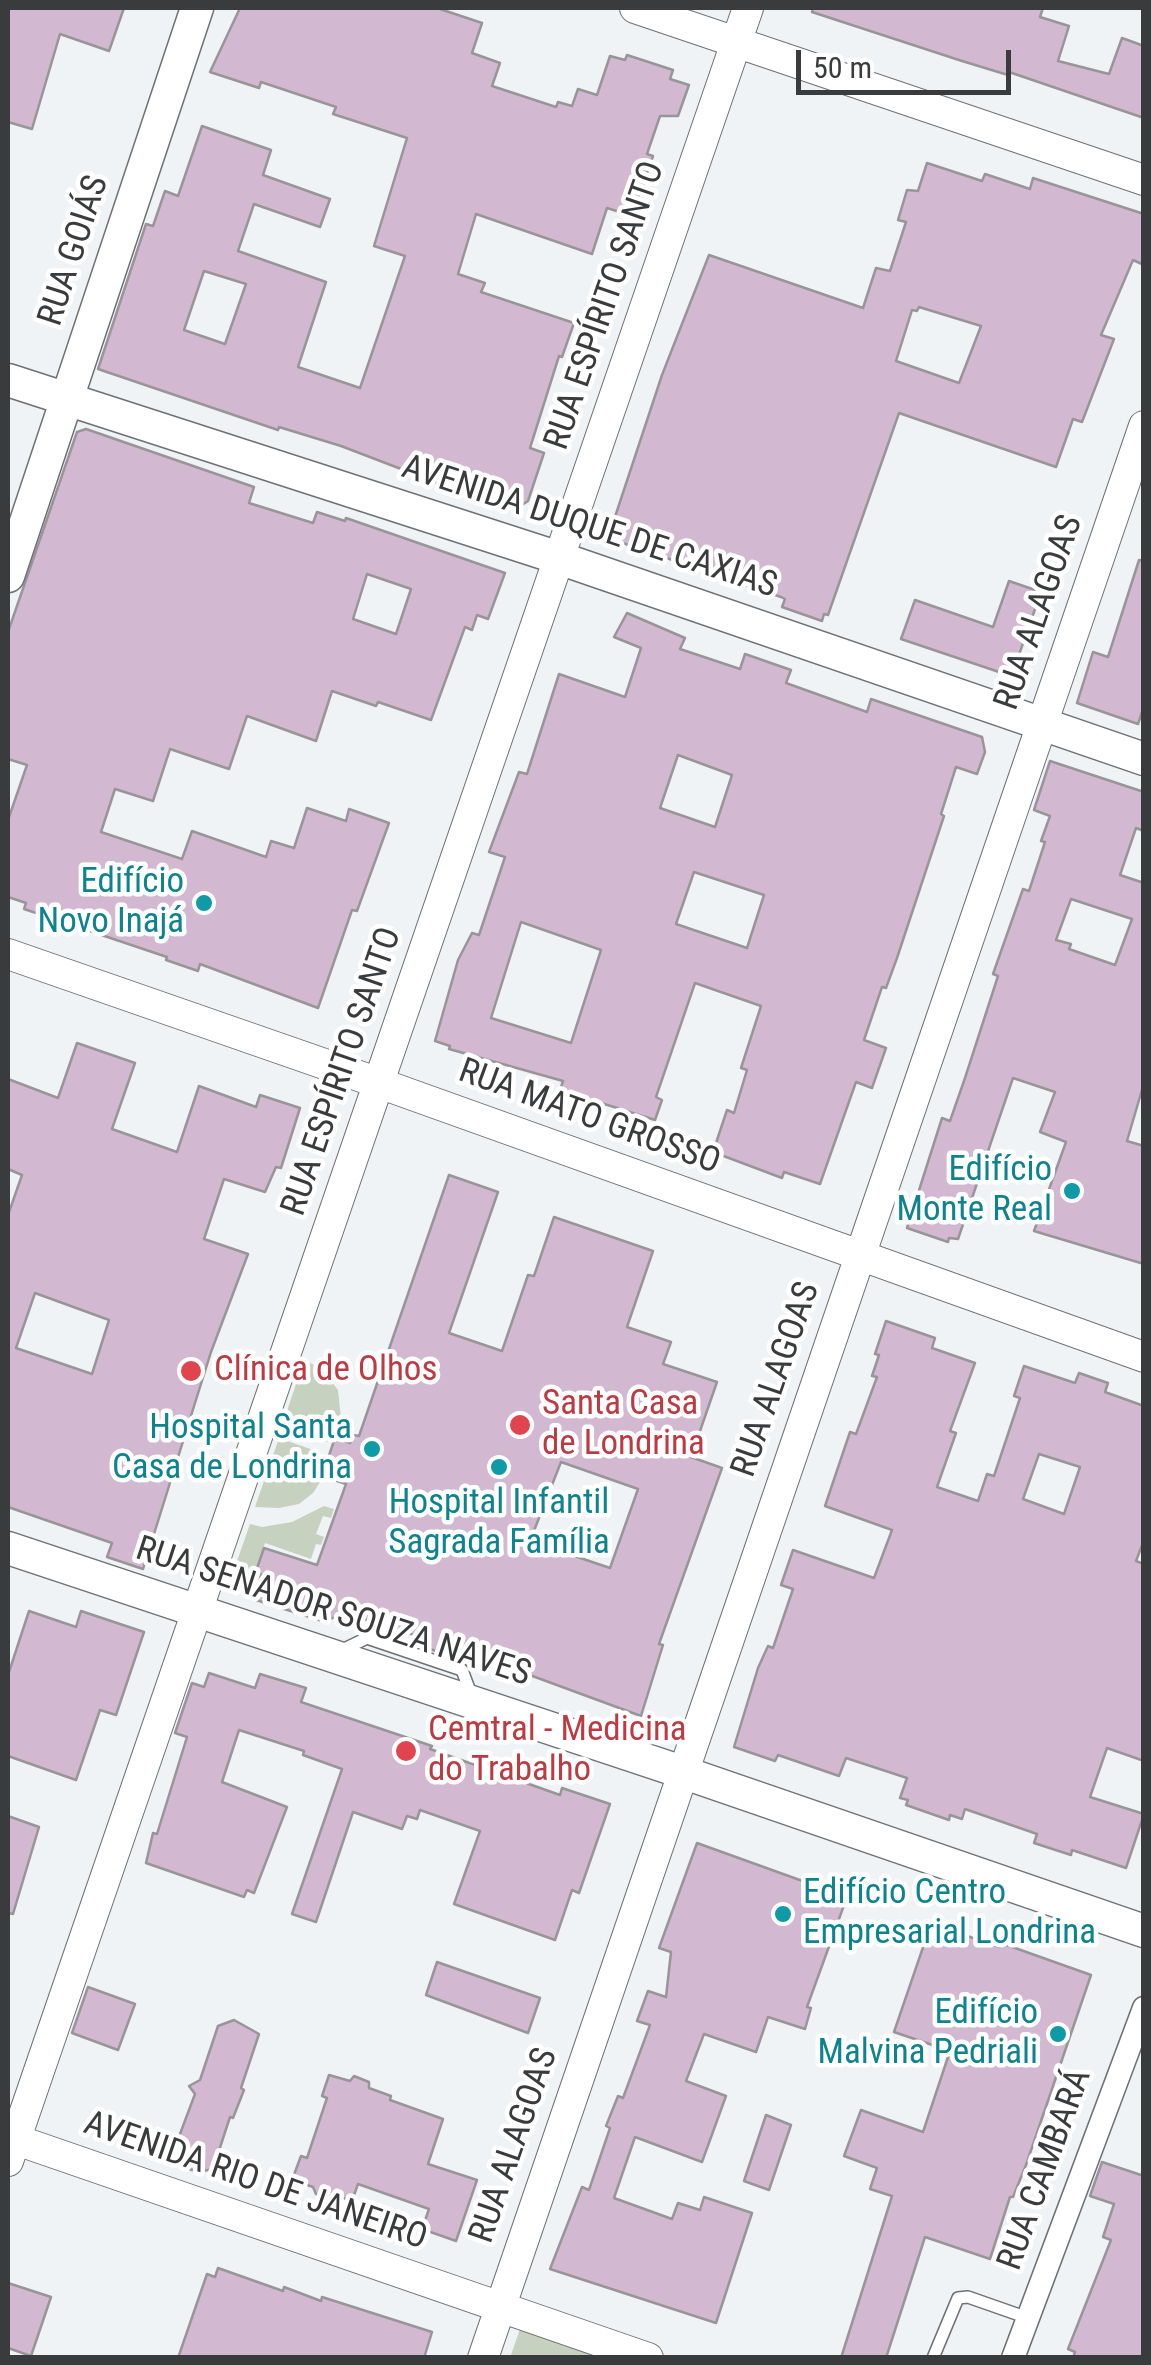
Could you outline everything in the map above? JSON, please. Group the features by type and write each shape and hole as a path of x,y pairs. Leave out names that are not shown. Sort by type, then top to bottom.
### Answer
{"main road":[{"name":"RUA GOIÁS","path":"8,576 197,8"},
{"name":"AVENIDA DUQUE DE CAXIAS","path":"8,380 559,558 1144,759"},
{"name":"RUA SENADOR SOUZA NAVES","path":"8,1548 682,1772 1144,1931"}],"street":[{"path":"635,8 1144,180"},
{"name":"RUA ESPÍRITO SANTO","path":"10,2146 748,8"},
{"name":"RUA ALAGOAS","path":"482,2358 1144,426"},
{"name":"RUA MATO GROSSO","path":"8,954 1144,1357"},
{"name":"RUA CAMBARÁ","path":"1013,2358 1144,2008"},
{"name":"AVENIDA RIO DE JANEIRO","path":"10,2146 500,2305 648,2358"}],"lane":[{"path":"934,2358 958,2298 968,2297 1028,2318"}],"green space":[{"path":"304,1360 321,1368 338,1390 342,1428 339,1437 333,1435 328,1442 281,1429"},
{"path":"279,1438 316,1451 321,1469 327,1471 313,1493 299,1504 255,1507"},
{"path":"324,1506 334,1509 331,1518 323,1516 316,1534 324,1537 321,1545 316,1544 311,1559 265,1543 255,1570 255,1586 231,1578 250,1524 262,1527 292,1522"},
{"path":"522,2323 622,2358 510,2358"}],"building":[{"path":"8,8 124,8 109,51 60,34 32,129 8,122"},
{"path":"240,8 437,8 482,23 472,53 500,63 492,86 556,107 558,102 572,106 578,89 597,95 610,56 625,60 627,55 673,70 670,79 689,85 678,116 660,116 647,154 653,156 632,216 607,208 592,254 476,214 458,274 485,283 481,292 574,323 562,357 559,356 530,448 544,453 528,501 519,507 457,487 456,490 341,446 279,427 278,430 98,369 146,224 153,226 165,191 178,196 202,126 271,150 263,175 330,199 320,227 254,204 238,251 326,282 298,367 360,388 405,256 374,246 407,138 333,114 336,107 261,82 259,88 210,72","holes":["204,271 246,284 225,344 184,330"]},
{"path":"813,8 1043,8 1040,17 1069,26 1058,61 1109,74 1122,38 1144,46 1144,118 812,12"},
{"path":"927,163 982,181 985,174 1030,189 1033,178 1144,214 1144,265 1133,260 1101,335 1114,339 1082,422 1073,419 1056,467 899,413 828,615 824,614 822,621 782,607 785,599 781,597 608,538 662,375 709,255 863,308 876,268 890,271 906,222 898,220 907,190 918,191","holes":["919,307 981,326 959,383 896,361 912,310"]},
{"path":"86,429 254,487 249,503 313,523 317,512 345,521 346,518 505,573 488,619 477,615 472,630 465,627 431,720 332,691 316,741 247,716 229,769 170,749 153,801 115,789 101,832 182,859 192,831 266,857 271,841 294,848 307,808 346,821 349,809 389,823 357,911 352,910 318,1008 200,964 198,971 166,960 167,957 24,909 26,903 8,897 8,820 27,765 8,759 8,632 77,432","holes":["367,574 411,589 396,634 353,619"]},
{"path":"1139,560 1144,561 1144,706 1138,724 1077,703 1093,652 1108,657"},
{"path":"1009,581 1041,592 1014,669 1002,673 901,639 915,600 993,627"},
{"path":"627,613 685,638 680,649 740,669 745,654 791,670 786,683 867,712 871,699 982,737 985,752 977,774 956,767 897,958 886,988 882,987 864,1040 886,1048 872,1088 856,1082 820,1184 784,1172 782,1178 713,1152 727,1110 734,1113 747,1070 741,1068 761,1006 695,983 656,1097 662,1100 655,1120 560,1090 563,1081 449,1049 450,1046 435,1041 458,960 472,933 479,935 505,857 489,852 519,772 527,774 559,674 625,697 641,648 614,637","holes":["678,755 732,775 715,827 660,808","694,872 764,895 747,948 676,924","521,922 601,950 571,1043 491,1018"]},
{"path":"1050,761 1144,792 1144,831 1136,828 1120,875 1144,883 1144,1083 1127,1141 1144,1146 1144,1264 1034,1231 1066,1142 1040,1132 1055,1092 1013,1078 958,1239 949,1238 948,1242 907,1228 942,1118 950,1121 965,1078 998,976 993,974 1023,889 1029,891 1045,842 1041,841 1050,816 1034,810","holes":["1071,899 1132,919 1115,965 1069,949 1071,944 1056,940"]},
{"path":"77,1043 135,1063 112,1129 177,1152 199,1086 256,1107 260,1095 300,1108 281,1168 276,1167 265,1192 224,1179 204,1239 248,1254 211,1352 143,1569 107,1557 112,1543 8,1507 8,1215 22,1175 8,1169 8,1079 58,1098","holes":["35,1293 109,1320 92,1374 16,1348"]},
{"path":"449,1175 498,1192 449,1333 502,1351 528,1275 534,1276 554,1217 653,1251 627,1327 671,1342 663,1364 717,1382 691,1457 722,1468 659,1644 663,1645 641,1716 459,1649 456,1658 424,1647 427,1639 348,1614 322,1621 253,1599 264,1548 317,1565 346,1484 337,1481 340,1473 325,1467 335,1438 350,1443 353,1435 359,1436","holes":["561,1462 638,1489 610,1568 530,1541"]},
{"path":"886,1321 935,1338 932,1348 975,1363 950,1431 956,1433 937,1487 978,1501 987,1474 994,1476 1020,1398 1014,1396 1024,1366 1075,1383 1079,1373 1108,1383 1105,1392 1144,1406 1144,1540 1136,1561 1144,1564 1144,1761 1107,1748 1090,1797 1144,1814 1126,1868 1072,1850 1071,1855 1034,1843 1037,1834 965,1809 962,1819 950,1815 949,1820 906,1805 908,1800 900,1798 907,1778 846,1758 839,1776 778,1755 775,1761 734,1747 758,1668 768,1646 773,1648 793,1589 781,1585 793,1550 874,1578 892,1530 825,1506 850,1432 856,1434 877,1377 872,1376 879,1355 875,1354","holes":["1039,1454 1080,1467 1064,1514 1023,1499"]},
{"path":"29,1611 76,1627 81,1611 144,1632 116,1715 100,1710 76,1780 8,1756 8,1675"},
{"path":"209,1673 255,1688 260,1674 306,1688 301,1702 560,1795 562,1788 610,1804 579,1893 572,1890 555,1940 454,1904 480,1831 420,1810 417,1819 407,1816 402,1829 353,1812 316,1922 292,1914 342,1769 303,1755 304,1751 239,1730 222,1782 287,1807 254,1893 247,1890 244,1897 146,1863 187,1737 175,1733 192,1683 204,1687"},
{"path":"8,1816 39,1827 13,1914 8,1913"},
{"path":"697,1843 847,1897 807,2007 811,2008 805,2029 768,2017 756,2052 704,2034 686,2081 726,2096 702,2162 635,2137 614,2198 672,2219 678,2203 700,2210 704,2197 752,2213 716,2323 550,2269 582,2187 589,2190 610,2128 606,2126 618,2096 623,2098 650,2025 637,2021 648,1991 666,1997 671,1952 659,1948"},
{"path":"931,1924 1000,1947 1001,1943 1091,1975 990,2259 925,2237 886,2358 841,2358 892,2196 870,2189 877,2168 844,2156 861,2110 923,2132 950,2051 894,2032"},
{"path":"437,1962 540,1998 528,2033 426,1995"},
{"path":"88,1987 135,2004 118,2050 72,2033"},
{"path":"234,2020 259,2034 241,2088 244,2090 233,2118 230,2117 213,2169 198,2172 171,2158 195,2094 189,2086 200,2080 218,2026"},
{"path":"329,2075 350,2081 354,2076 369,2082 369,2088 391,2096 390,2100 443,2119 428,2164 477,2180 456,2241 422,2229 429,2209 358,2184 352,2201 316,2194 313,2187 292,2180 301,2156 307,2158 327,2098 322,2096"},
{"path":"766,2115 791,2125 769,2190 744,2181"},
{"path":"1102,2162 1144,2176 1144,2358 1073,2358 1075,2352 1068,2349 1111,2240 1103,2237 1114,2204 1090,2196"},
{"path":"218,2268 283,2291 284,2287 321,2301 322,2297 432,2332 424,2358 178,2358 207,2274 215,2277"},
{"path":"8,2283 51,2297 31,2356 8,2348"}],"place":[{"name":"Edifício Novo Inajá","path":"204,903"},
{"name":"Edifício Monte Real","path":"1072,1191"},
{"name":"Clínica de Olhos","path":"191,1371"},
{"name":"Santa Casa de Londrina","path":"520,1425"},
{"name":"Hospital Santa Casa de Londrina","path":"372,1449"},
{"name":"Hospital Infantil Sagrada Família","path":"499,1467"},
{"name":"Cemtral - Medicina do Trabalho","path":"406,1751"},
{"name":"Edifício Centro Empresarial Londrina","path":"783,1914"},
{"name":"Edifício Malvina Pedriali","path":"1058,2034"}]}
